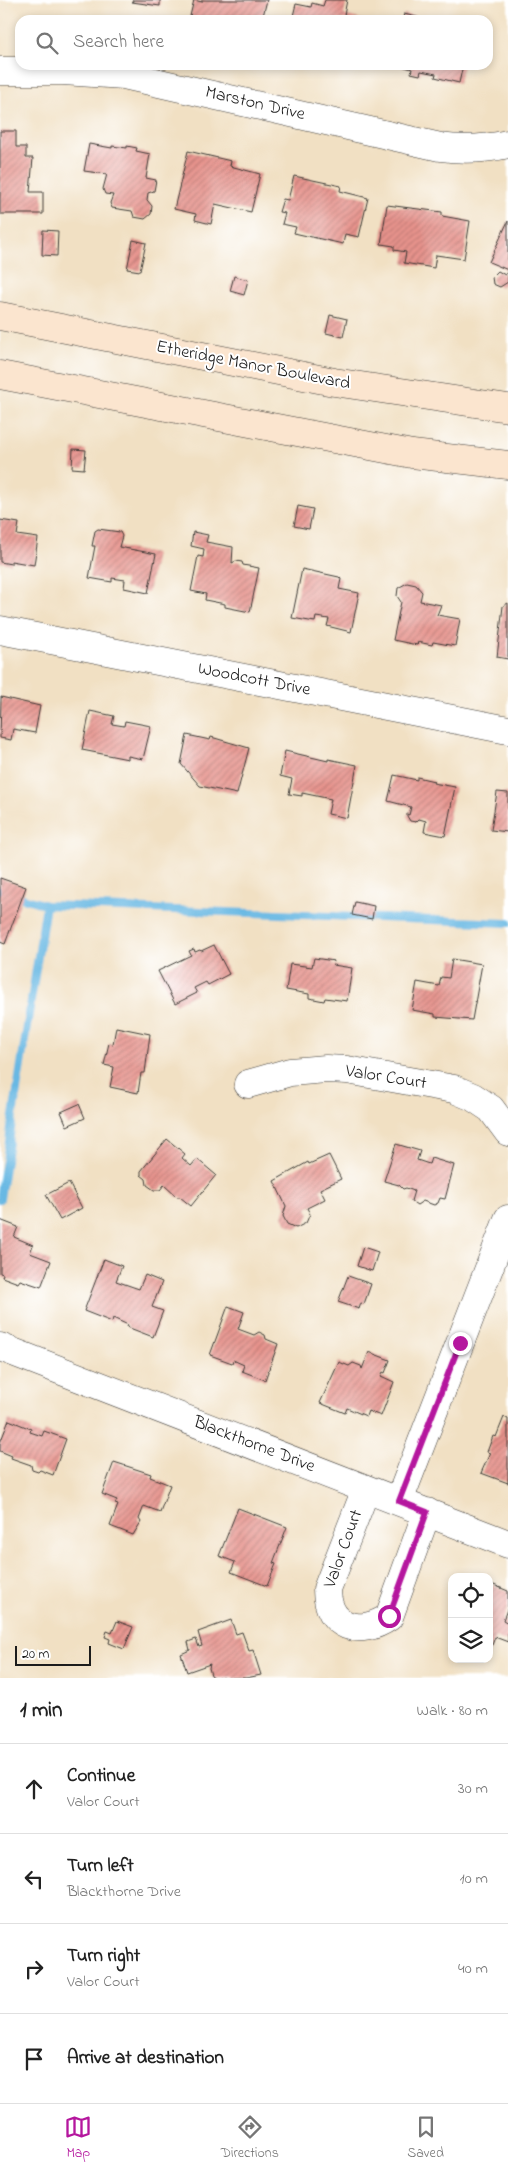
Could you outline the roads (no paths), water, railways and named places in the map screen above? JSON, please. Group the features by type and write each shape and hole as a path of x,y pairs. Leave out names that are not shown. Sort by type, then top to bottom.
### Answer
{"main road":[{"name":"Etheridge Manor Boulevard","path":"0,316 334,382 508,408"},
{"path":"0,374 412,454 508,465"}],"street":[{"name":"Marston Drive","path":"0,71 63,71 124,75 440,147 456,149 493,147 508,144"},
{"name":"Woodcott Drive","path":"0,630 508,730"},
{"name":"Valor Court","path":"248,1084 290,1072 326,1069 347,1070 454,1089 473,1097 491,1109 508,1132"},
{"path":"399,1501 508,1219"},
{"name":"Blackthorne Drive","path":"0,1347 508,1544"},
{"name":"Valor Court","path":"366,1489 327,1589 327,1602 330,1612 339,1620 355,1628 367,1628 389,1616 427,1512"}],"waterway":[{"path":"0,891 46,905 508,923"},
{"path":"0,1199 46,905"}]}
